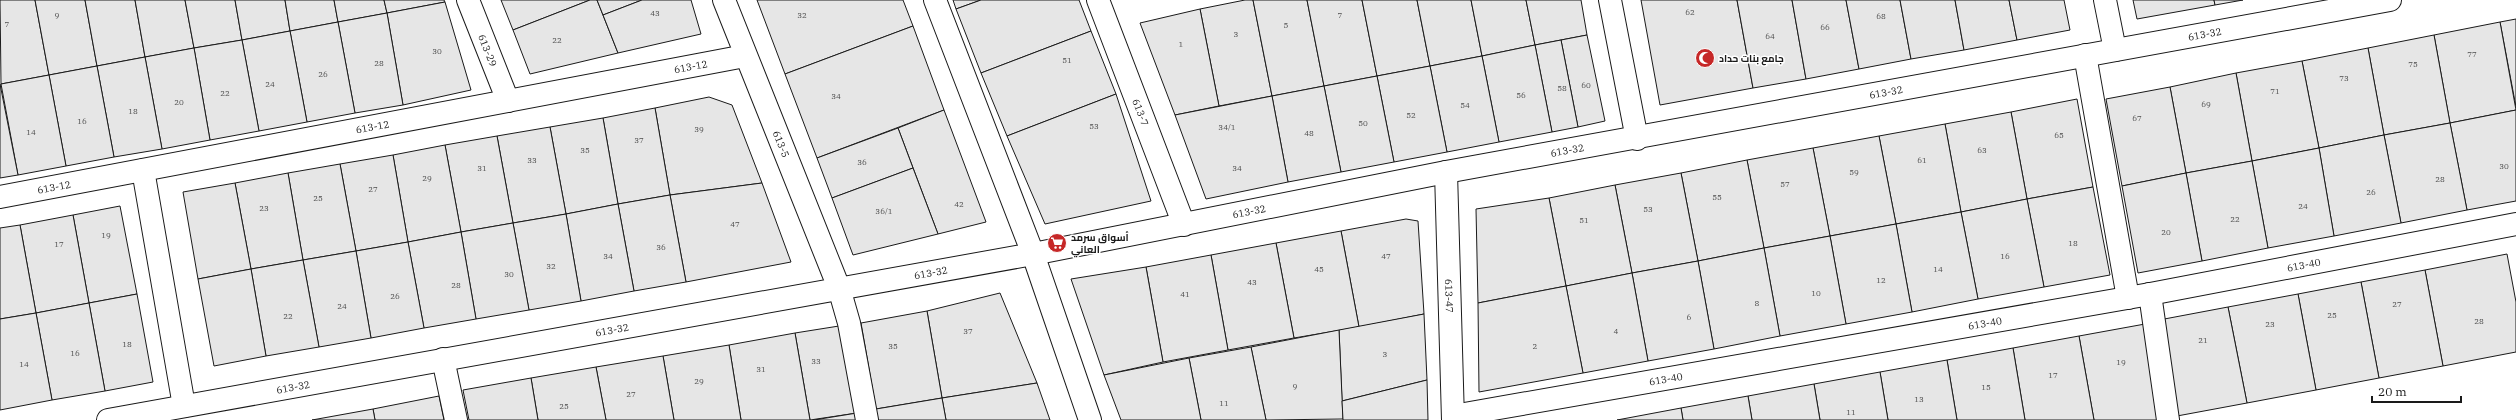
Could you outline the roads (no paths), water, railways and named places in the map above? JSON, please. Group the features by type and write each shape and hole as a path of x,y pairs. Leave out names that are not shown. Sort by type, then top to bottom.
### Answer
{"street":[{"name":"613-29","path":"468,0 508,101"},
{"name":"613-5","path":"724,0 745,56 839,288 849,323 867,420"},
{"path":"935,0 1033,254 1090,420"},
{"name":"613-7","path":"1098,0 1184,225"},
{"path":"1610,0 1637,139"},
{"path":"2105,0 2115,50"},
{"name":"613-32","path":"108,420 1033,254 1446,172 1637,139 2085,55 2390,0"},
{"path":"2085,55 2128,298"},
{"name":"613-12","path":"0,197 745,56"},
{"path":"143,170 184,406"},
{"name":"613-47","path":"1446,172 1453,418"},
{"name":"613-40","path":"1453,418 2150,294 2516,224"},
{"path":"2150,294 2168,420"},
{"path":"443,359 456,420"}],"place":[{"name":"جامع بنات حداد","path":"1705,58"},
{"name":"أسواق سرمد العاني","path":"1057,243"}]}
